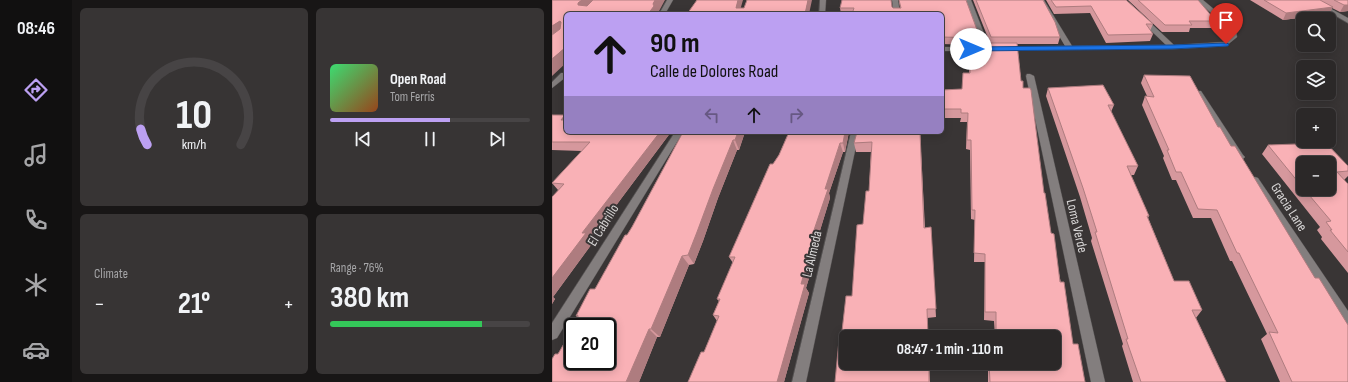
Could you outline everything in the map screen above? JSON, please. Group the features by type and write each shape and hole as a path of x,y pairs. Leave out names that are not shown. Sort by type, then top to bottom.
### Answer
{"street":[{"path":"663,12 670,0"},
{"path":"822,12 823,0"},
{"path":"895,0 897,12"},
{"path":"968,0 986,49"},
{"path":"1041,0 1070,48"},
{"path":"1122,0 1172,47"},
{"path":"944,49 1172,47 1226,44 1234,38 1233,28 1199,0"},
{"path":"1311,0 1348,21"},
{"path":"552,86 564,76"},
{"name":"Loma Verde","path":"1030,76 1098,382"},
{"name":"Gracia Lane","path":"1194,87 1348,322"},
{"name":"El Cabrillo","path":"552,334 678,134"},
{"name":"La Almeda","path":"799,382 855,134"}],"building":[{"path":"552,0 582,0 578,3 578,5 587,6 593,0 655,0 653,4 654,6 650,12 564,12 564,49 552,59 552,35 560,29 561,22 560,21 552,26"},
{"path":"697,0 738,0 736,8 744,8 747,0 808,0 805,12 688,12"},
{"path":"842,0 891,0 893,8 901,8 899,0 966,0 980,38 944,37 944,12 853,12 854,8 840,8"},
{"path":"976,0 1043,0 1055,22 1060,37 991,37"},
{"path":"1051,0 1126,0 1153,24 1146,24 1153,34 1108,35 1091,6 1056,7"},
{"path":"1138,0 1198,0 1216,21 1189,21 1192,25 1165,25"},
{"path":"1264,0 1320,0 1333,7 1286,13"},
{"path":"1334,0 1348,0 1348,5 1344,5"},
{"path":"970,43 1017,43 1023,88 1030,88 1031,90 1044,193 1051,233 1054,234 1060,282 1064,282 1073,344 1078,344 1085,382 990,382 989,370 1061,370 1061,330 996,330 996,312 985,312 985,254 974,253 975,210 972,210 971,140 967,140 968,113 961,113 961,109 944,109 944,90 962,89 963,73 970,73"},
{"path":"1144,75 1190,76 1218,127 1220,127 1231,146 1235,146 1315,278 1319,278 1348,325 1348,382 1292,382 1269,332 1278,333 1217,210 1198,209 1181,172 1176,172 1167,150 1169,150 1145,96 1154,97"},
{"path":"1103,85 1114,105 1108,105 1138,166 1127,166 1149,216 1147,216 1174,281 1189,281 1202,310 1192,310 1226,382 1141,382 1126,339 1128,339 1095,232 1097,232 1048,88"},
{"path":"552,115 564,115 561,120 564,120 564,134 658,134 582,233 586,233 552,278 552,197 564,184 552,183 590,142 552,142"},
{"path":"682,134 737,134 735,140 733,140 713,189 688,255 682,256 651,329 649,329 626,382 552,382 552,359 555,354 558,354 564,344 564,370 616,370 616,318 578,318 577,317 578,315 576,316 590,289 595,289 625,235 627,235"},
{"path":"788,134 845,134 843,143 840,143 825,189 828,189 813,233 816,233 801,284 805,284 777,382 688,382 701,352 704,352 719,316 713,315 720,299 717,299 735,257 729,257 770,164 773,164 779,155"},
{"path":"856,134 920,134 924,228 931,227 936,309 927,309 928,330 842,330 846,296 852,296 857,225 863,224 866,191 869,191 872,142 854,143"},
{"path":"1296,144 1296,148 1331,148 1348,166 1348,171 1337,172 1348,184 1348,252 1330,230 1332,230 1326,222 1331,221 1310,196 1336,196 1336,156 1296,156 1296,179 1268,145"},
{"path":"839,340 839,370 929,370 929,382 835,382"}],"route":[{"path":"971,49 1172,47 1226,44"}]}
